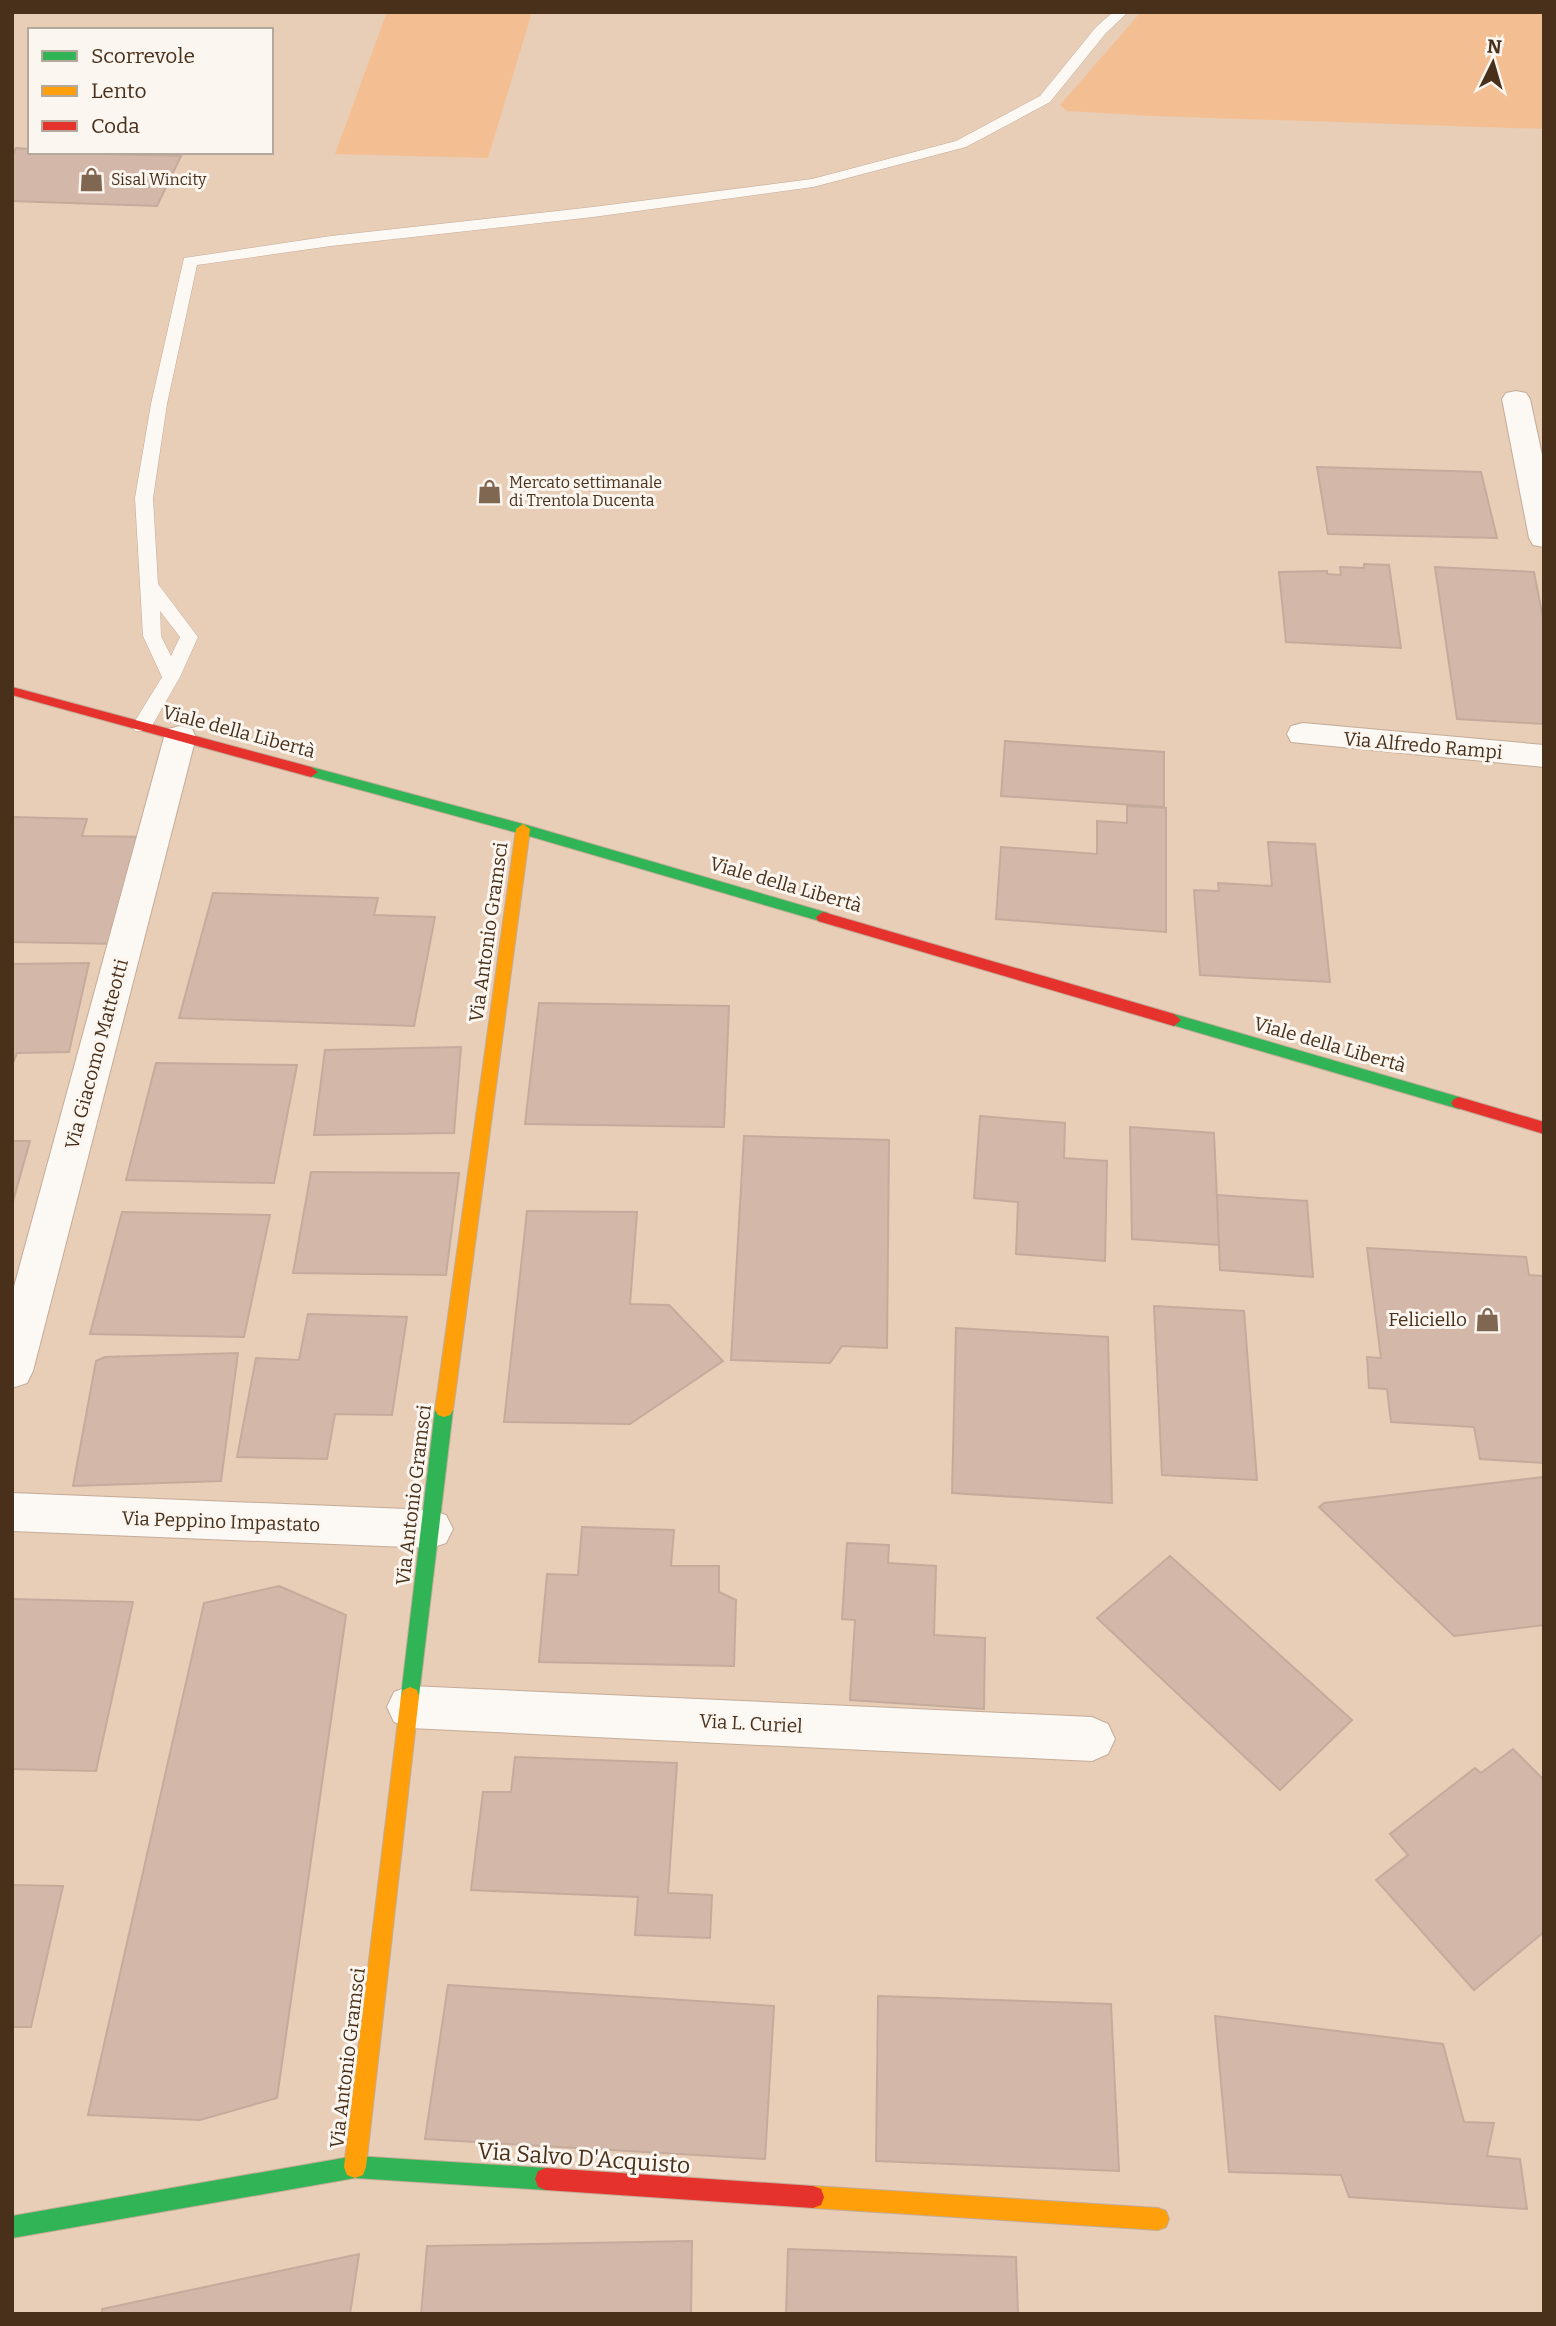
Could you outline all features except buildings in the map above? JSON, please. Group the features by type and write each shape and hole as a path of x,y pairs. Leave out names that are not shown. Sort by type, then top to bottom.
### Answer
{"street":[{"path":"1516,400 1544,538"},
{"name":"Viale della Libertà","path":"12,691 523,829 1544,1128"},
{"name":"Via Alfredo Rampi","path":"1303,734 1544,756"},
{"name":"Via Giacomo Matteotti","path":"12,1371 180,737"},
{"name":"Via Antonio Gramsci","path":"355,2167 453,1335 523,829"},
{"name":"Via Peppino Impastato","path":"12,1512 430,1529"},
{"name":"Via L. Curiel","path":"410,1707 1092,1739"},
{"name":"Via Salvo D'Acquisto","path":"12,2227 355,2167 1158,2220"}],"lane":[{"path":"171,677 152,636 144,498 159,404 190,261 331,241 593,212 813,183 961,144 1045,99 1101,30 1121,12"},
{"path":"142,726 171,677 189,637 151,587"}],"shaded area":[{"path":"387,12 532,12 488,158 335,154"},
{"path":"1141,12 1544,12 1544,129 1067,111 1060,105"}],"traffic: fast":[{"path":"311,772 523,829 823,917"},
{"path":"1174,1020 1459,1103"},
{"path":"410,1696 444,1410"},
{"path":"12,2227 355,2167 546,2179"}],"traffic: slow":[{"path":"444,1410 523,829"},
{"path":"355,2167 410,1696"},
{"path":"813,2197 1158,2219"}],"traffic: jam":[{"path":"12,691 311,772"},
{"path":"823,917 1174,1020"},
{"path":"1459,1103 1544,1128"},
{"path":"546,2179 813,2197"}],"place":[{"name":"Sisal Wincity","path":"91,179"},
{"name":"Mercato settimanale di Trentola Ducenta","path":"489,491"},
{"name":"Feliciello","path":"1487,1319"}]}
